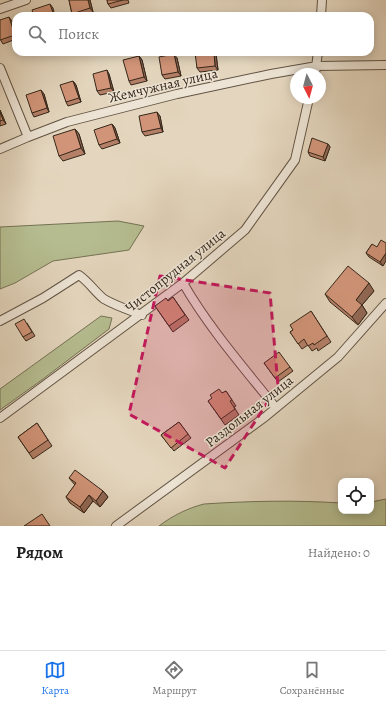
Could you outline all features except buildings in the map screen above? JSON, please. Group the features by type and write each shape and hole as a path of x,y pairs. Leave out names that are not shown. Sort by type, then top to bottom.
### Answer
{"street":[{"path":"0,9 26,0"},
{"path":"321,12 322,0"},
{"path":"316,68 318,56"},
{"name":"Жемчужная улица","path":"326,69 386,65"},
{"path":"0,68 28,137"},
{"name":"Жемчужная улица","path":"0,149 67,122 138,103 271,74 290,72"},
{"name":"Чистопрудная улица","path":"0,418 142,315 183,283 245,230 295,160 308,104"},
{"path":"0,321 43,298 79,274 88,281 103,298 120,307 142,315"},
{"path":"183,283 230,351 276,408"},
{"name":"Раздольная улица","path":"116,526 276,408 338,356 386,304"}],"highlighted area":[{"path":"160,276 270,293 278,386 225,468 129,414"}],"green space":[{"path":"118,221 144,226 129,250 53,261 15,283 0,289 0,227"},
{"path":"101,316 112,318 109,329 0,410 0,389"},
{"path":"386,499 386,526 159,526 180,513 204,504 272,501 338,503 338,514 374,514 374,501"}]}
